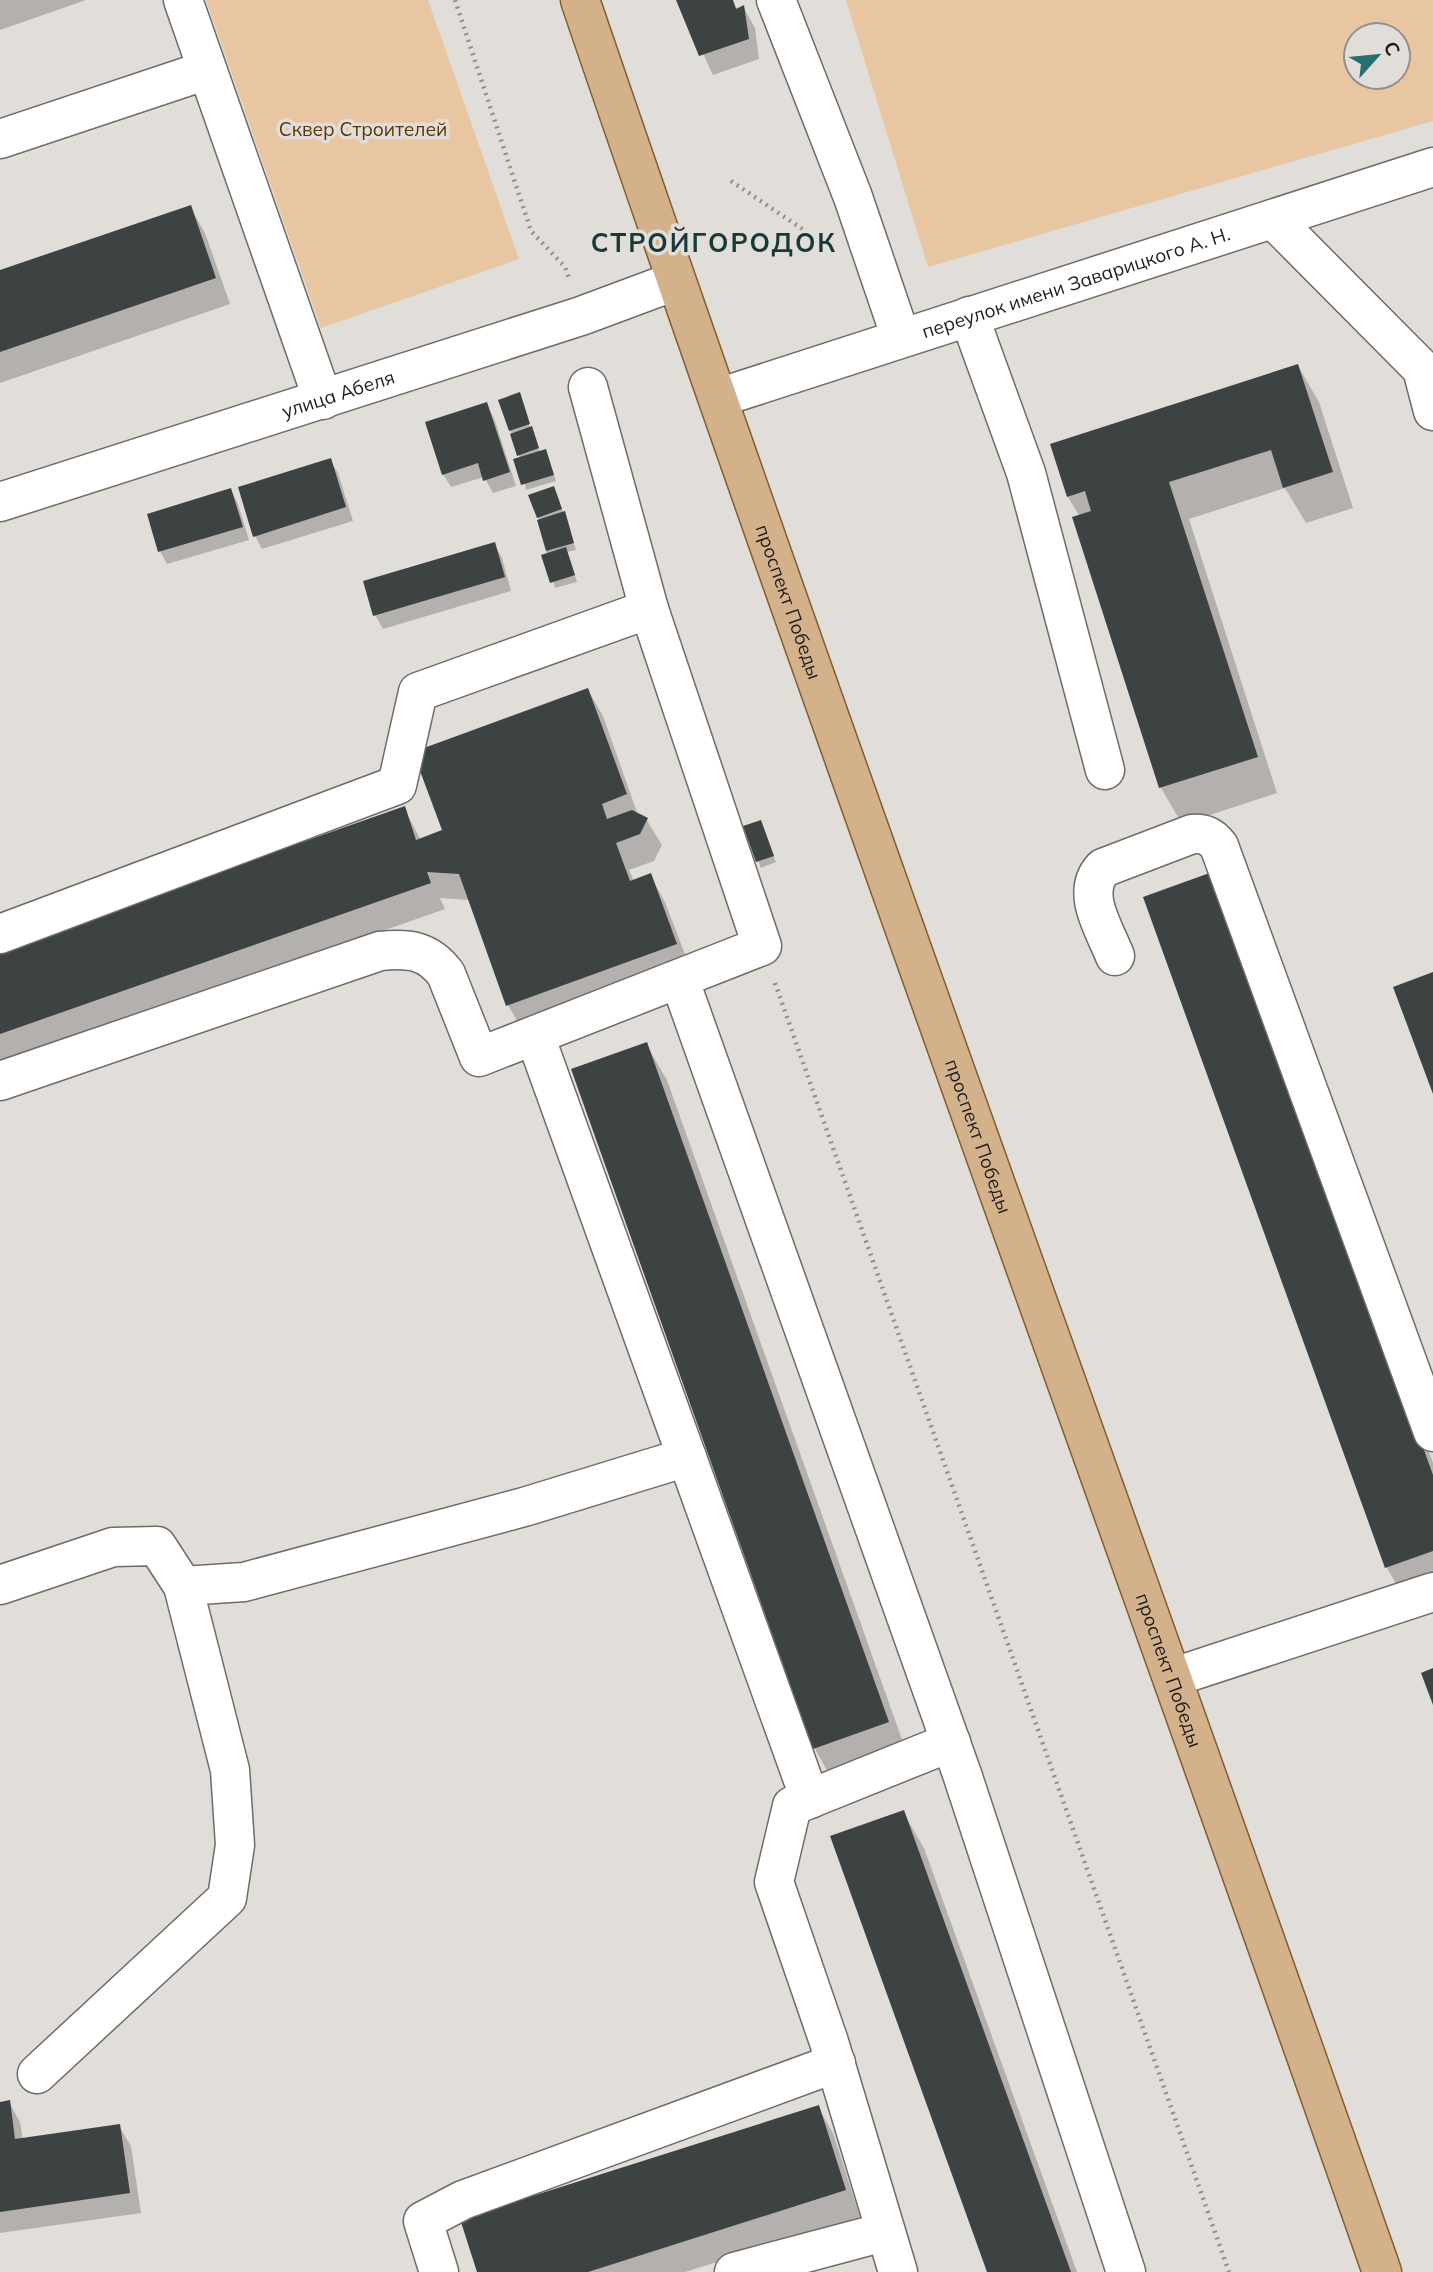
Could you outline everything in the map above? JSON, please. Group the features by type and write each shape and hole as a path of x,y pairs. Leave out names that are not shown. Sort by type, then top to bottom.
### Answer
{"main road":[{"name":"проспект Победы","path":"580,0 675,281 1174,1677 1382,2272"}],"street":[{"path":"183,0 323,400"},
{"path":"776,0 853,197 901,338"},
{"path":"0,139 207,70"},
{"name":"переулок имени Заварицкого А. Н.","path":"718,398 1433,167"},
{"path":"1273,219 1427,370 1433,411"},
{"name":"улица Абеля","path":"0,502 580,316 675,281"},
{"path":"969,316 1026,473 1105,769"},
{"path":"0,1081 380,951 402,949 429,955 446,974 479,1057 680,981 762,946 649,609 588,387"},
{"path":"0,934 397,785 418,692 649,609"},
{"path":"1115,956 1091,890 1094,878 1103,868 1192,834 1213,838 1219,846 1433,1432"},
{"path":"680,981 951,1742 1126,2272"},
{"path":"535,1035 810,1799"},
{"path":"183,1586 244,1582 524,1507 687,1457"},
{"path":"0,1585 113,1548 157,1546 183,1586 230,1770 235,1845 227,1898 37,2074"},
{"path":"1174,1677 1433,1592"},
{"path":"898,2272 835,2063 774,1882 792,1806 951,1742"},
{"path":"439,2272 423,2221 463,2200 835,2063"},
{"path":"734,2272 884,2232"}],"path":[{"path":"455,0 531,231 565,267 580,316"},
{"path":"730,181 828,246"},
{"path":"762,946 1229,2272"}],"green space":[{"name":"Сквер Строителей","path":"206,0 428,0 519,259 321,328"},
{"path":"846,0 1433,0 1433,121 928,267"}],"building":[{"path":"676,0 733,0 736,9 744,5 749,39 699,56"},
{"path":"191,205 216,278 0,352 0,270"},
{"path":"1298,364 1333,472 1283,488 1271,450 1169,482 1258,757 1159,788 1072,517 1091,511 1085,491 1067,497 1050,444"},
{"path":"520,392 530,424 509,431 498,400"},
{"path":"487,402 510,472 483,481 478,463 442,475 425,422"},
{"path":"532,426 539,448 517,456 510,434"},
{"path":"546,449 554,475 521,485 513,459"},
{"path":"331,458 346,507 253,537 238,487"},
{"path":"554,486 562,509 537,518 528,495"},
{"path":"231,488 243,527 158,552 147,514"},
{"path":"565,511 574,543 546,551 537,520"},
{"path":"495,542 505,577 373,616 363,581"},
{"path":"566,547 575,575 550,583 541,555"},
{"path":"588,688 627,794 602,804 607,819 632,810 648,818 640,834 616,843 630,881 651,873 677,944 506,1006 459,874 427,872 431,883 0,1034 0,948 405,806 416,840 442,830 413,752"},
{"path":"761,820 774,856 756,862 743,826"},
{"path":"1215,871 1433,1475 1433,1551 1385,1568 1143,897"},
{"path":"1433,972 1433,1094 1393,987"},
{"path":"647,1042 889,1722 813,1749 571,1069"},
{"path":"1433,1668 1433,1705 1421,1673"},
{"path":"904,1810 1071,2272 987,2272 830,1836"},
{"path":"10,2100 15,2139 120,2124 130,2193 0,2212 0,2102"},
{"path":"819,2105 846,2190 588,2272 477,2272 460,2219"}],"district":[{"name":"СТРОЙГОРОДОК","path":"714,242"}]}
